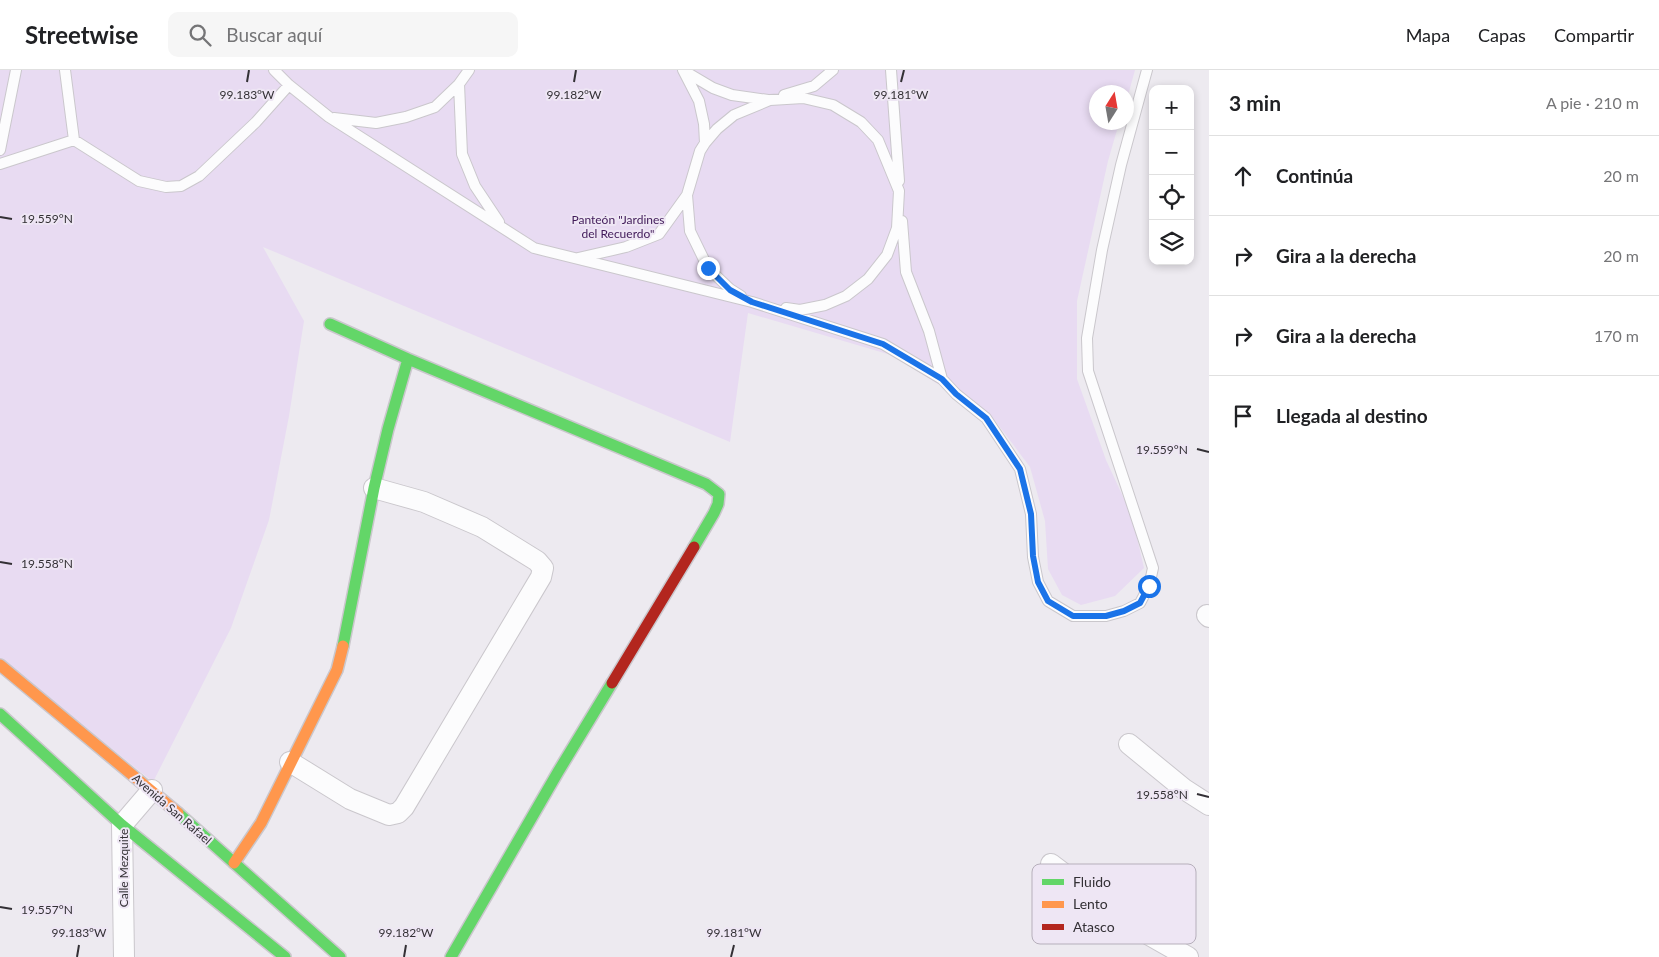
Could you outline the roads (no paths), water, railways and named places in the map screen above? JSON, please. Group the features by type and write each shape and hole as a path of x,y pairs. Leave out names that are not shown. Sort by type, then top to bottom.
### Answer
{"street":[{"path":"330,324 408,359 706,484 719,494 718,504 714,513 563,764 451,957"},
{"path":"234,863 261,823 337,670 345,640 374,488 408,359"},
{"path":"290,762 350,799 389,815 398,813 404,808 541,577 542,568 537,561 482,527 424,502 374,488"},
{"name":"Avenida San Rafael","path":"0,665 152,790 340,957"},
{"path":"0,714 122,825 286,957"},
{"path":"1129,744 1184,789 1209,805"},
{"name":"Calle Mezquite","path":"124,957 122,825 152,790"},
{"path":"1165,944 1188,957"}],"lane":[{"path":"0,150 16,70"},
{"path":"65,70 74,140"},
{"path":"274,70 289,85 329,117 534,248 752,302 883,344 942,379 956,394 986,418 1020,469 1031,514 1033,556 1038,582 1048,601 1073,616 1106,616 1124,611 1140,603 1149,586 1153,568 1088,371 1087,338 1102,250 1121,165 1147,70"},
{"path":"329,117 376,123 406,117 436,107 459,84 469,70"},
{"path":"575,259 626,247 659,234 686,195 700,151 717,129 734,115 770,100 814,86 833,70"},
{"path":"891,70 906,272 929,331 942,379"},
{"path":"684,71 713,88 732,94 770,100 803,98 833,105 861,122 878,140 899,191 897,228 887,255 861,285 846,296 825,305 800,310 752,302 730,290 708,268 690,231 686,195"},
{"path":"684,71 699,101 704,124 705,143"},
{"path":"459,84 462,154 475,186 502,227"},
{"path":"74,140 139,181 166,188 181,186 199,176 256,122 289,85"},
{"path":"0,164 74,140"}],"park label":[{"name":"Panteón \"Jardines del Recuerdo\"","path":"618,226"}]}
